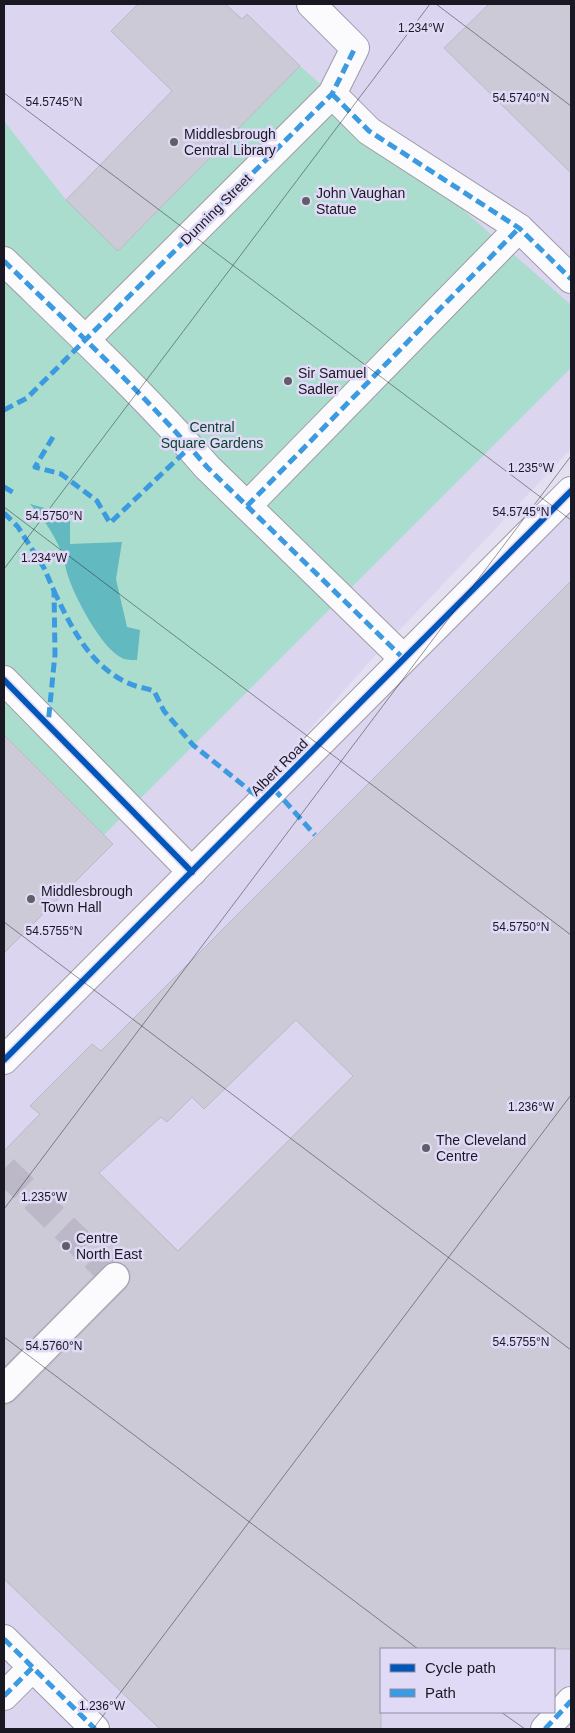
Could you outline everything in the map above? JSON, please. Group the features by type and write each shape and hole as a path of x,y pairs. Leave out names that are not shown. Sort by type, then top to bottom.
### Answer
{"street":[{"name":"Dunning Street","path":"85,340 332,94 355,48 311,4"},
{"path":"332,94 369,131 519,228 571,279"},
{"path":"247,506 519,228"},
{"path":"4,261 85,340 247,506 403,658"},
{"name":"Albert Road","path":"4,1060 571,491"},
{"path":"4,680 192,872"},
{"path":"4,1389 115,1277"},
{"path":"4,1639 95,1729"},
{"path":"4,1696 32,1668"},
{"path":"545,1729 571,1701"}],"shaded area":[{"path":"4,4 571,4 571,449 373,658 133,929 571,491 571,1729 4,1729"}],"green space":[{"name":"Central Square Gardens","path":"300,66 571,305 571,368 104,835 4,735 4,121 66,200 118,251"}],"water":[{"path":"30,504 70,515 70,544 122,542 116,579 127,627 140,630 137,660 127,660 114,653 98,634 72,588 57,542 45,522"}],"building":[{"name":"Middlesbrough Central Library","path":"138,4 225,4 242,19 247,14 300,66 118,251 66,200 172,91 111,31"},
{"path":"489,4 571,4 571,173 444,48"},
{"name":"The Cleveland Centre","path":"571,581 571,1649 380,1648 381,1729 160,1729 4,1579 4,1404 9,1404 15,1400 126,1288 130,1280 130,1272 126,1266 118,1262 110,1262 104,1266 4,1367 4,1151 40,1114 30,1106 92,1044 101,1051","holes":["296,1020 353,1076 178,1251 99,1173 161,1117 167,1122 192,1097 204,1109"]},
{"name":"Middlesbrough Town Hall","path":"4,735 113,844 4,953"}],"tunnel":[{"path":"4,1169 115,1277"}],"marked path":[{"path":"4,410 27,398 332,94 355,48"},
{"path":"332,94 369,131 519,228 571,279"},
{"path":"247,506 519,228"},
{"path":"4,261 133,387 207,467 403,658"},
{"path":"53,437 35,467 61,474 97,501 110,523 190,447"},
{"path":"4,487 14,493"},
{"path":"4,513 18,527 44,568 54,591 55,654 48,725"},
{"path":"54,591 67,618 92,656 115,676 134,686 154,691 164,711 193,745 263,801"},
{"path":"274,789 315,835"},
{"path":"4,1639 95,1729"},
{"path":"4,1696 32,1668"},
{"path":"545,1729 571,1701"}],"cycle path":[{"path":"4,1060 571,491"},
{"path":"4,680 192,872"}],"place":[{"name":"Middlesbrough Central Library","path":"174,142"},
{"name":"John Vaughan Statue","path":"306,201"},
{"name":"Sir Samuel Sadler","path":"288,381"},
{"name":"Middlesbrough Town Hall","path":"31,899"},
{"name":"The Cleveland Centre","path":"426,1148"},
{"name":"Centre North East","path":"66,1246"}]}
